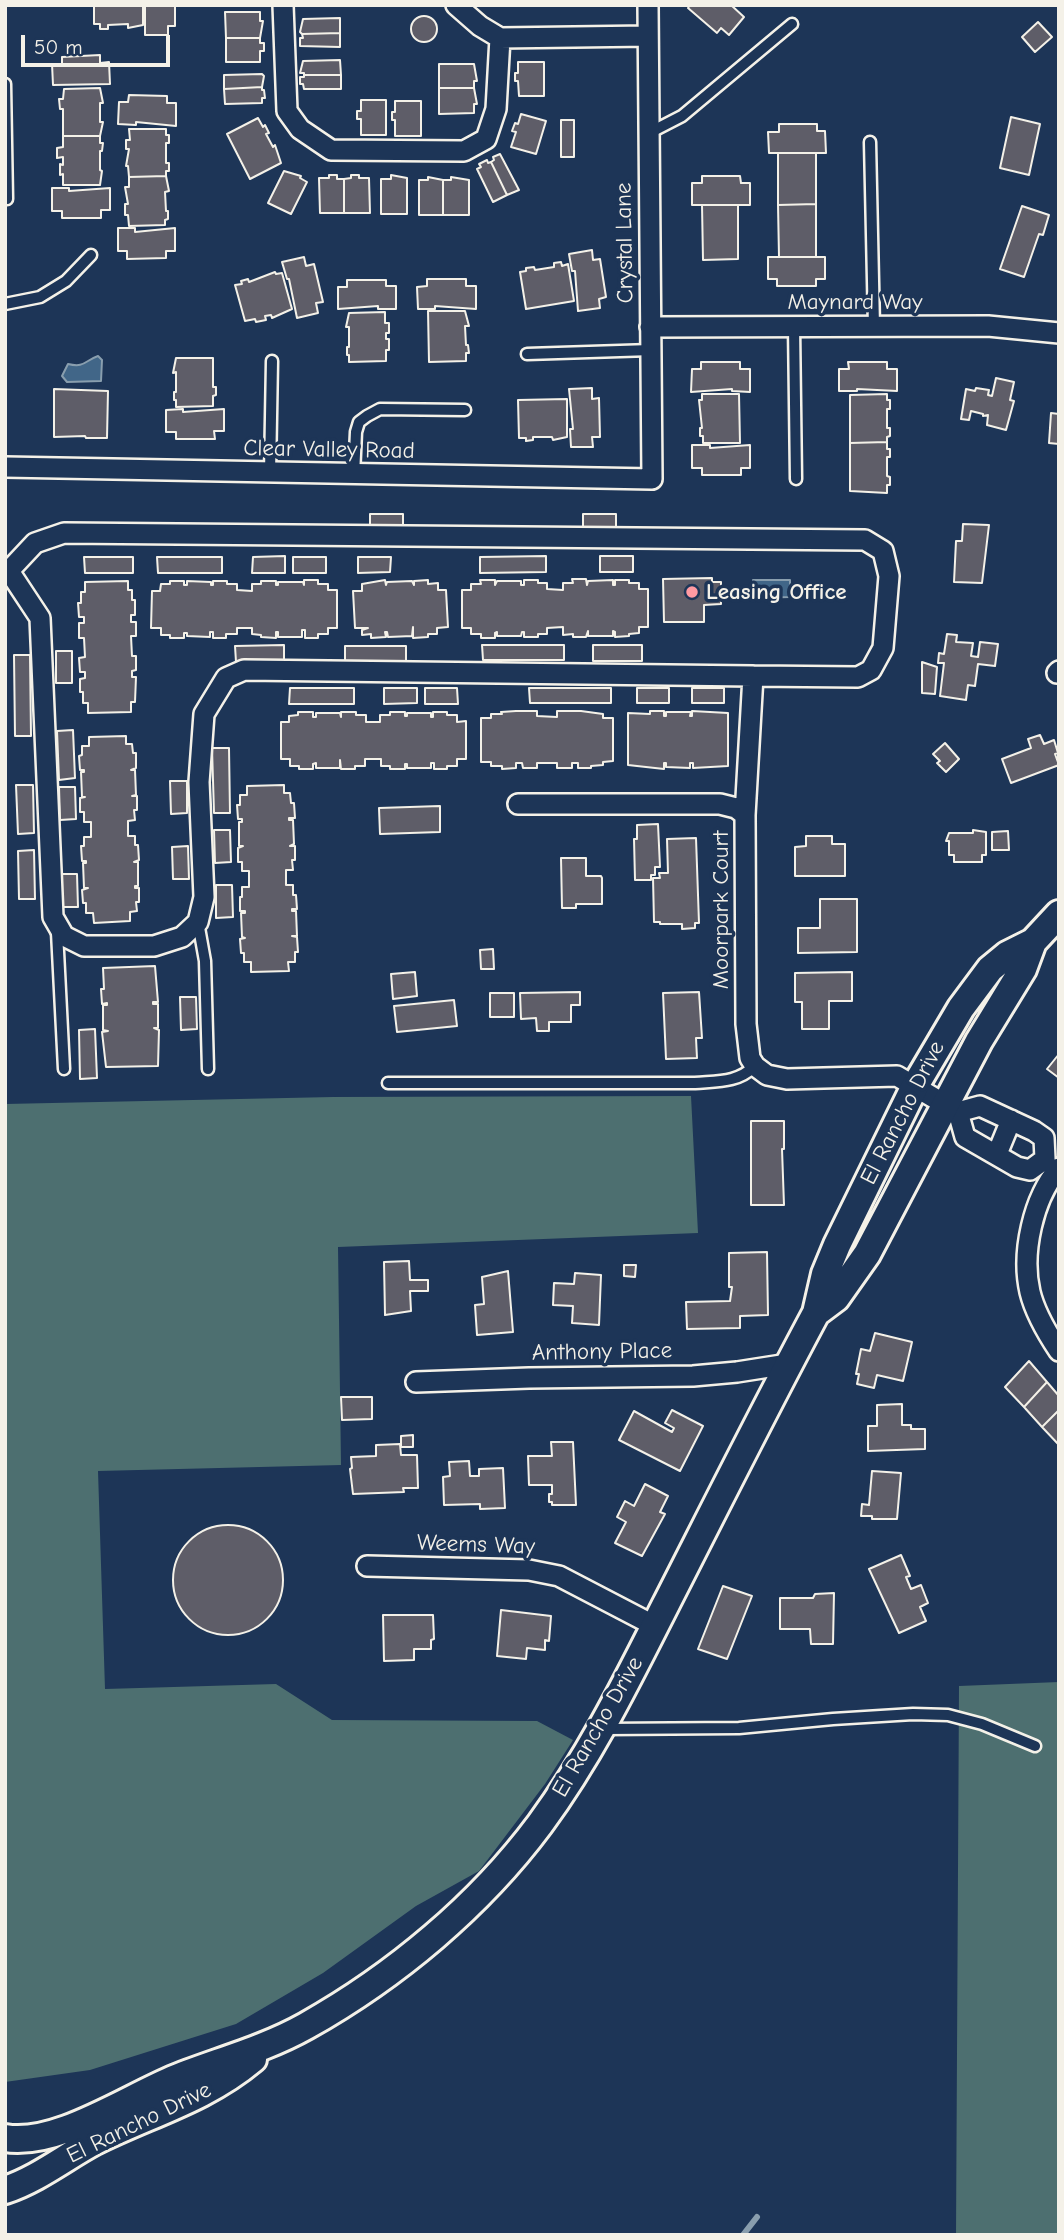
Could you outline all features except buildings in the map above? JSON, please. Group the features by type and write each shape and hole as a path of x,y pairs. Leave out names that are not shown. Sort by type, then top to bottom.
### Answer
{"main road":[{"name":"El Rancho Drive","path":"5,2138 25,2140 54,2135 173,2079 268,2046 306,2026 366,1989 437,1935 533,1833 581,1764 601,1729 816,1313 825,1274 837,1245 915,1086 945,1032 990,969 1007,955 1033,942 1059,914"},
{"name":"El Rancho Drive","path":"816,1313 836,1298 867,1254 952,1108 979,1041 1023,969 1033,942"},
{"name":"El Rancho Drive","path":"5,2190 36,2176 99,2139 196,2097 244,2066 268,2046"}],"street":[{"path":"283,5 287,111 300,129 331,150 464,151 486,139 496,109 500,38"},
{"path":"456,5 477,13 485,30 500,38 648,36"},
{"name":"Crystal Lane","path":"648,5 652,479"},
{"name":"Maynard Way","path":"650,327 988,326 1059,333"},
{"name":"Clear Valley Road","path":"5,467 652,479"},
{"path":"64,533 865,540 883,551 889,576 883,648 871,670 858,677 753,676 244,670 226,678 204,714 199,782 204,897 198,922 182,937 154,946 84,946 64,936 53,917 40,618 7,573 35,543 64,533"},
{"path":"745,815 753,676"},
{"name":"Moorpark Court","path":"518,804 720,804 736,808 745,815 746,1024 747,1045 755,1066"},
{"path":"755,1066 760,1072 777,1078 897,1076 952,1108 980,1106 1044,1138 1054,1164 1032,1222 1030,1291 1038,1314 1059,1351"},
{"path":"952,1108 965,1137 1017,1167 1030,1170 1054,1164"},
{"path":"997,1154 1011,1120"},
{"name":"Anthony Place","path":"416,1382 693,1376 788,1364"},
{"name":"Weems Way","path":"367,1566 537,1570 559,1576 655,1626"}],"lane":[{"path":"649,134 682,116 792,24"},
{"path":"5,84 7,199"},
{"path":"870,142 874,327"},
{"path":"5,304 40,297 65,281 91,254"},
{"path":"794,327 796,479"},
{"path":"527,354 651,350"},
{"path":"270,474 272,361"},
{"path":"354,475 356,432 359,422 367,416 380,409 465,410"},
{"path":"198,922 205,961 208,1069"},
{"path":"57,924 64,1069"},
{"path":"388,1083 695,1083 744,1076 755,1066"},
{"path":"601,1729 739,1728 846,1718 948,1715 982,1724 1035,1746"}],"green space":[{"path":"691,1096 698,1233 338,1247 341,1465 98,1471 105,1689 276,1684 332,1720 537,1721 573,1740 545,1784 479,1871 416,1906 323,1973 236,2024 90,2070 5,2082 5,1104 333,1097"},
{"path":"1059,1682 1059,2235 956,2235 959,1686"}],"water":[{"path":"98,356 102,360 101,381 67,382 62,376 68,364 81,365"},
{"path":"753,580 790,580 790,597 753,598"}],"waterway":[{"path":"743,2235 757,2217"}],"place":[{"name":"Leasing Office","path":"692,592"}]}
